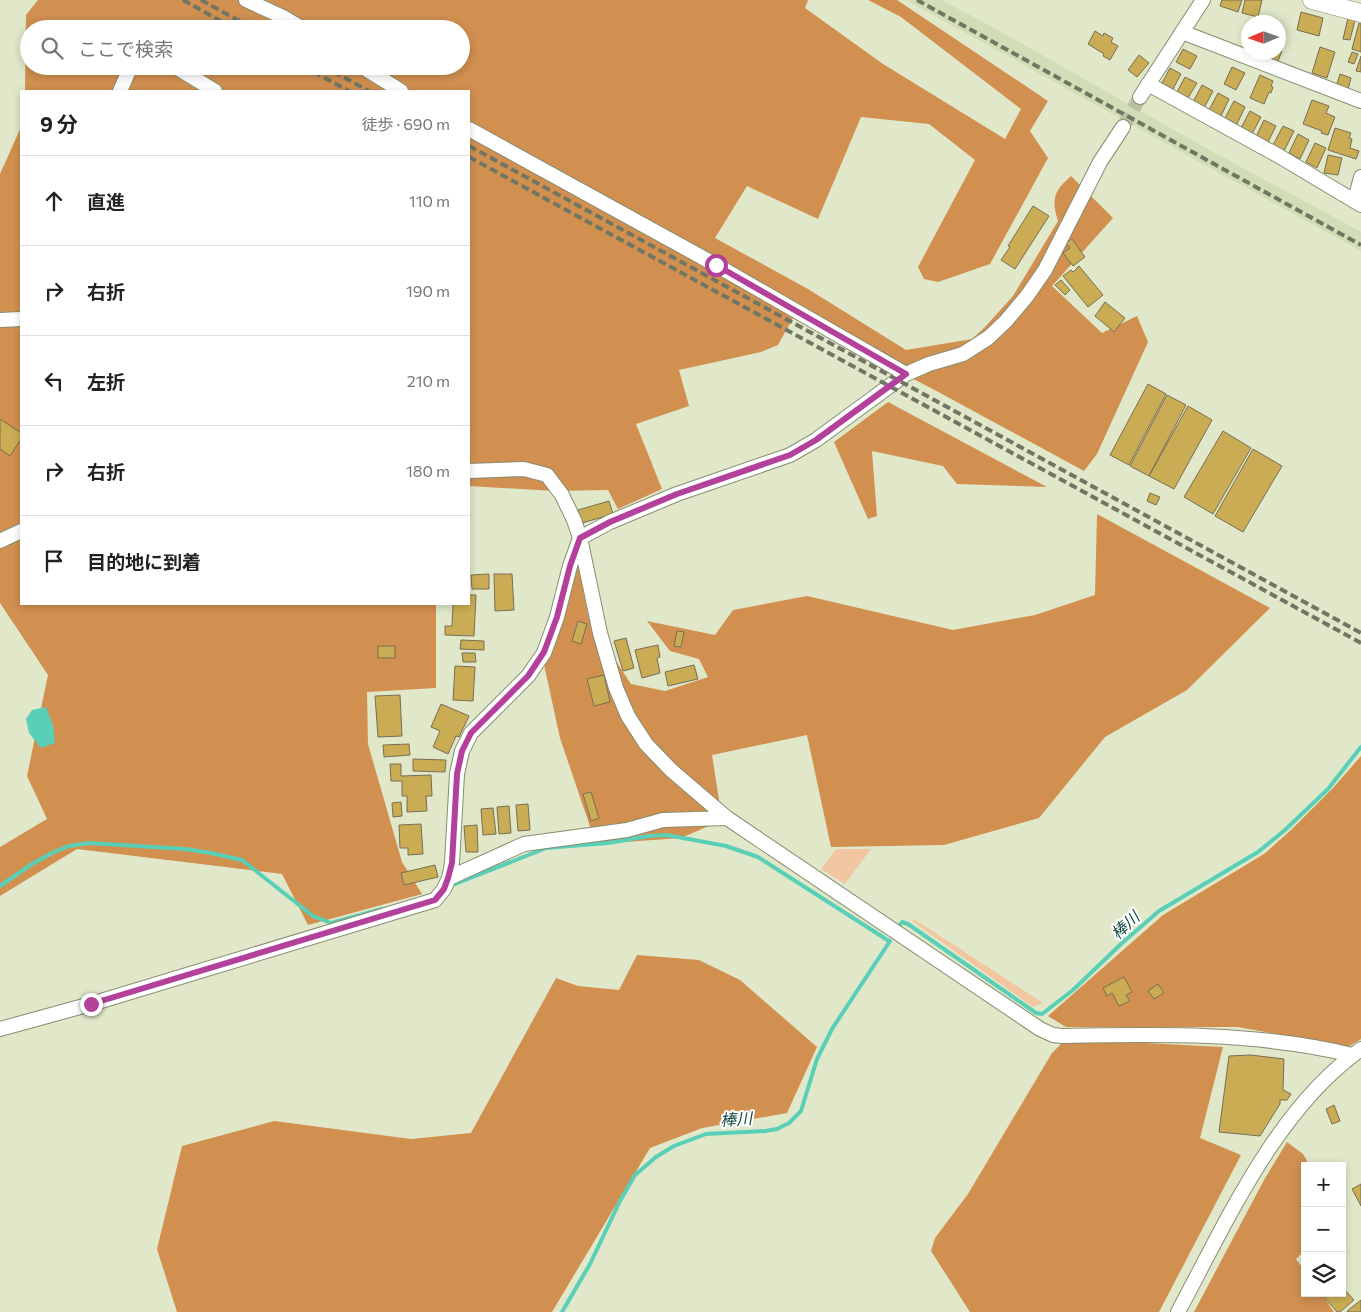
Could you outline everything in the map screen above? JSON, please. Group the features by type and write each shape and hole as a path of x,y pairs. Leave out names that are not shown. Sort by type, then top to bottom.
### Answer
{"main road":[{"path":"1312,0 1361,13"}],"street":[{"path":"246,0 287,20"},
{"path":"1140,97 1203,0"},
{"path":"1182,32 1361,101"},
{"path":"120,90 127,75"},
{"path":"189,75 213,90"},
{"path":"375,75 399,90"},
{"path":"1148,84 1358,202 1361,177"},
{"path":"0,1029 91,1004 435,900 444,889 452,863 457,774 462,751 471,733 528,676 544,652 557,617 570,566 580,538 610,522 677,494 790,455 816,440 906,374 929,364 969,351 988,338 1006,321 1045,270 1100,162 1123,127"},
{"path":"470,130 716,265 906,374"},
{"path":"0,320 20,316"},
{"path":"470,471 524,469 547,475 562,495 580,538 600,633 616,688 628,716 646,744 670,770 727,818 1040,1030 1062,1036 1144,1034 1201,1036 1315,1046 1356,1052"},
{"path":"0,541 20,532"},
{"path":"448,878 524,844 627,830 663,820 727,818"},
{"path":"1178,1312 1256,1169 1282,1129 1317,1088 1356,1052"}],"shaded area":[{"path":"38,0 808,0 805,8 883,64 1005,139 1021,109 901,17 868,0 897,0 1048,101 1030,131 1048,158 990,264 938,282 924,279 918,267 975,160 929,124 861,117 818,219 747,186 715,238 808,289 906,350 972,339 1013,296 1058,221 1055,207 1056,196 1061,186 1071,176 1113,218 1052,286 1102,333 1137,316 1148,342 1097,454 1084,471 931,388 793,318 778,345 761,352 679,370 689,406 636,424 662,489 618,509 608,490 554,491 470,486 470,90 25,90 25,75 470,75 470,20 26,20 26,15"},
{"path":"906,0 941,0 989,25 1197,143 1361,232 1361,251"},
{"path":"20,129 20,605 436,605 436,688 367,692 368,744 402,862 422,894 308,925 282,874 77,849 0,896 0,847 47,819 27,776 48,675 0,603 0,174"},
{"path":"888,402 1047,487 957,484 943,466 872,451 877,516 868,519 834,442"},
{"path":"1097,514 1270,608 1187,690 1105,737 1039,818 944,845 831,847 807,735 712,755 720,806 711,825 681,838 596,844 560,738 540,646 573,540 589,620 631,684 665,691 708,677 699,659 670,651 647,621 715,635 733,610 807,596 953,630 1035,615 1095,595"},
{"path":"1361,756 1361,1039 1348,1047 1238,1027 1066,1027 1048,1016 1163,915 1264,854 1333,788"},
{"path":"836,849 871,849 845,884 821,869"},
{"path":"914,919 1043,1003 1033,1007 912,921"},
{"path":"637,955 699,960 740,980 817,1047 787,1113 702,1128 650,1148 552,1312 177,1312 157,1249 182,1146 274,1121 411,1139 471,1133 556,978 578,986 619,990"},
{"path":"1066,1039 1223,1047 1200,1138 1241,1155 1159,1312 970,1312 931,1251 935,1238 968,1194 1052,1053"},
{"path":"1287,1142 1303,1154 1308,1162 1301,1162 1301,1254 1296,1259 1301,1266 1301,1297 1324,1297 1334,1312 1194,1312 1264,1180"}],"water":[{"path":"46,707 53,725 55,743 41,748 29,733 26,719 32,710"}],"building":[{"path":"1222,0 1242,0 1238,12 1220,6"},
{"path":"1245,0 1262,0 1258,15 1242,13"},
{"path":"1301,12 1323,18 1319,36 1297,30"},
{"path":"1348,18 1355,20 1350,40 1343,39"},
{"path":"1359,23 1361,24 1361,52 1352,49"},
{"path":"1095,31 1103,36 1104,33 1113,38 1111,42 1118,46 1110,60 1088,44"},
{"path":"1320,47 1335,52 1327,78 1312,73"},
{"path":"1183,49 1197,56 1190,69 1176,62"},
{"path":"1352,52 1358,54 1354,64 1348,62"},
{"path":"1139,55 1149,63 1137,77 1128,70"},
{"path":"1361,56 1361,72 1356,71"},
{"path":"1232,67 1245,73 1236,90 1224,84"},
{"path":"1170,68 1181,74 1173,89 1162,83"},
{"path":"1340,74 1351,78 1348,89 1337,84"},
{"path":"1260,75 1273,81 1271,93 1269,92 1264,104 1250,98"},
{"path":"1185,77 1197,83 1188,98 1177,92"},
{"path":"1202,85 1213,91 1204,108 1193,102"},
{"path":"1218,93 1229,99 1221,116 1209,110"},
{"path":"1312,100 1329,106 1326,113 1335,117 1328,135 1303,124"},
{"path":"1234,101 1245,107 1237,124 1225,118"},
{"path":"1250,111 1261,117 1252,134 1241,128"},
{"path":"1264,120 1276,126 1268,142 1256,137"},
{"path":"1283,126 1294,131 1284,151 1273,145"},
{"path":"1335,128 1351,133 1349,138 1352,139 1350,148 1359,151 1356,159 1328,150"},
{"path":"1298,134 1309,140 1300,159 1289,153"},
{"path":"1315,143 1326,148 1317,168 1306,162"},
{"path":"1328,155 1342,158 1338,175 1324,173"},
{"path":"1033,206 1049,216 1015,269 1001,260"},
{"path":"1072,239 1085,257 1073,266 1063,253 1070,248 1066,243"},
{"path":"1079,266 1103,295 1088,307 1063,276 1071,270 1073,272"},
{"path":"1061,280 1070,290 1065,295 1055,285"},
{"path":"1105,302 1125,318 1114,332 1095,316"},
{"path":"1148,384 1166,394 1129,465 1110,455"},
{"path":"1167,395 1186,405 1149,476 1130,466"},
{"path":"1188,406 1212,420 1174,489 1149,476"},
{"path":"0,419 20,432 20,441 10,456 0,449"},
{"path":"1223,431 1251,448 1213,514 1184,497"},
{"path":"1253,449 1282,466 1243,532 1215,516"},
{"path":"1150,493 1160,497 1156,505 1147,501"},
{"path":"609,501 613,514 582,523 578,510"},
{"path":"489,574 489,589 472,589 471,575"},
{"path":"494,574 512,574 514,610 495,611"},
{"path":"470,595 476,595 474,636 445,635 445,626 452,626 453,605 470,605"},
{"path":"578,621 587,624 581,644 572,641"},
{"path":"677,631 684,632 681,647 674,646"},
{"path":"626,638 634,668 623,671 614,641"},
{"path":"461,640 484,641 484,650 460,649"},
{"path":"658,645 660,657 657,658 660,673 642,678 635,650"},
{"path":"378,646 395,646 395,658 378,658"},
{"path":"462,653 475,653 476,662 463,662"},
{"path":"694,665 698,679 668,686 665,672"},
{"path":"455,666 475,667 473,701 453,700"},
{"path":"604,675 610,702 594,706 587,679"},
{"path":"400,695 402,736 378,737 375,696"},
{"path":"441,704 469,716 459,737 456,736 448,754 433,747 440,731 431,727"},
{"path":"409,744 410,755 384,757 383,745"},
{"path":"413,759 446,760 445,772 413,771"},
{"path":"390,764 401,764 401,776 431,775 432,796 426,796 427,811 407,812 407,796 402,796 402,781 391,781"},
{"path":"591,792 599,818 591,821 583,794"},
{"path":"401,802 402,816 393,817 392,803"},
{"path":"528,804 530,830 518,831 516,805"},
{"path":"509,806 511,833 499,834 497,807"},
{"path":"493,808 496,834 483,835 481,809"},
{"path":"421,824 423,854 408,855 408,848 400,848 399,825"},
{"path":"477,825 478,852 466,852 464,826"},
{"path":"435,865 438,877 404,885 401,873"},
{"path":"1124,977 1132,992 1126,995 1130,1001 1119,1006 1112,993 1107,996 1103,988"},
{"path":"1158,984 1164,993 1154,999 1148,991"},
{"path":"1251,1055 1284,1059 1283,1090 1291,1094 1287,1100 1280,1100 1280,1104 1260,1136 1219,1132 1229,1056"},
{"path":"1334,1105 1340,1121 1332,1124 1326,1109"},
{"path":"1361,1184 1361,1206 1352,1189"},
{"path":"1346,1291 1354,1300 1340,1312 1337,1312 1324,1297 1346,1297"},
{"path":"1361,1300 1361,1312 1347,1311"}],"waterway":[{"name":"棒川","path":"898,928 902,922 908,924 1036,1013 1042,1014 1073,990 1159,911 1258,852 1285,830 1328,789 1361,747"},
{"path":"450,886 546,848 608,843 667,835 726,846 758,857 889,941"},
{"path":"0,886 32,864 54,852 69,846 89,843 185,849 242,860 313,916 331,923 382,909"},
{"name":"棒川","path":"562,1312 590,1264 620,1201 635,1175 656,1157 674,1146 706,1134 777,1129 789,1123 801,1111 817,1059 832,1029 890,941"}],"tunnel":[{"path":"1123,127 1140,97"}],"railway":[{"path":"183,0 219,20"},
{"path":"201,0 238,20"},
{"path":"917,0 1361,245"},
{"path":"320,75 347,90"},
{"path":"340,75 367,90"},
{"path":"470,147 1361,633"},
{"path":"470,158 1361,643"}],"route":[{"path":"91,1004 435,900 444,889 452,863 457,774 462,751 471,733 528,676 544,652 557,617 570,566 580,538 610,522 677,494 790,455 816,440 906,374 716,265"}]}
